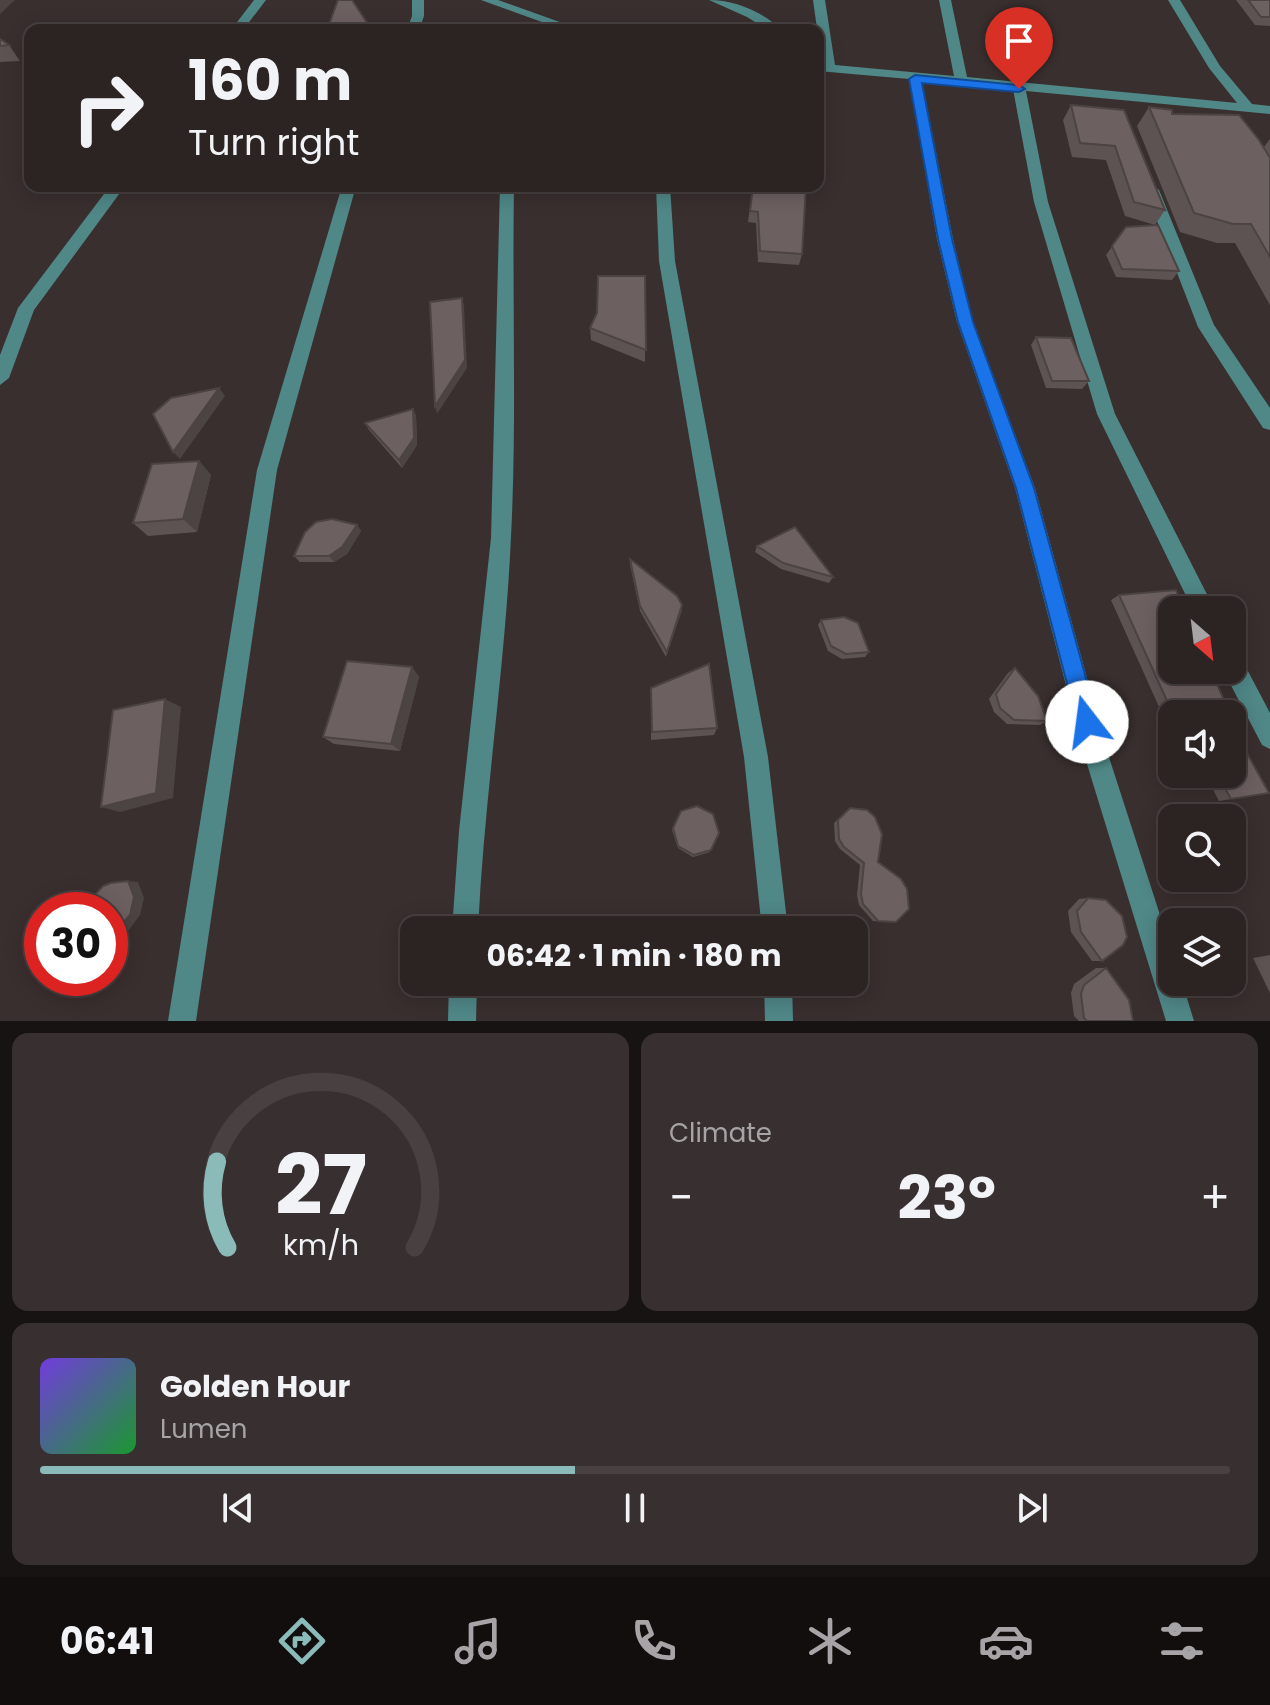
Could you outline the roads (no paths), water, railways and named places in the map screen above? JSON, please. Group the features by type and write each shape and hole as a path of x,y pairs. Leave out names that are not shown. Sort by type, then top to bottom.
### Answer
{"street":[{"path":"242,24 260,0"},
{"path":"415,24 418,0"},
{"path":"487,0 554,24"},
{"path":"715,0 765,24"},
{"path":"739,9 752,0"},
{"path":"819,0 820,24"},
{"path":"945,0 962,83"},
{"path":"1174,0 1215,68 1248,108"},
{"path":"824,66 1118,104 1270,110"},
{"path":"915,79 945,239 965,322 1025,488 1095,751 1180,1021"},
{"path":"1019,89 1041,202 1106,414 1197,596"},
{"path":"1213,106 1229,126"},
{"path":"1144,169 1206,327 1270,423"},
{"path":"0,378 26,308 113,192"},
{"path":"182,1021 267,470 347,192"},
{"path":"465,916 467,863 501,539 507,192"},
{"path":"663,192 667,261 756,757 773,916"},
{"path":"1242,684 1270,737"},
{"path":"462,1021 463,996"},
{"path":"778,996 779,1021"}]}
